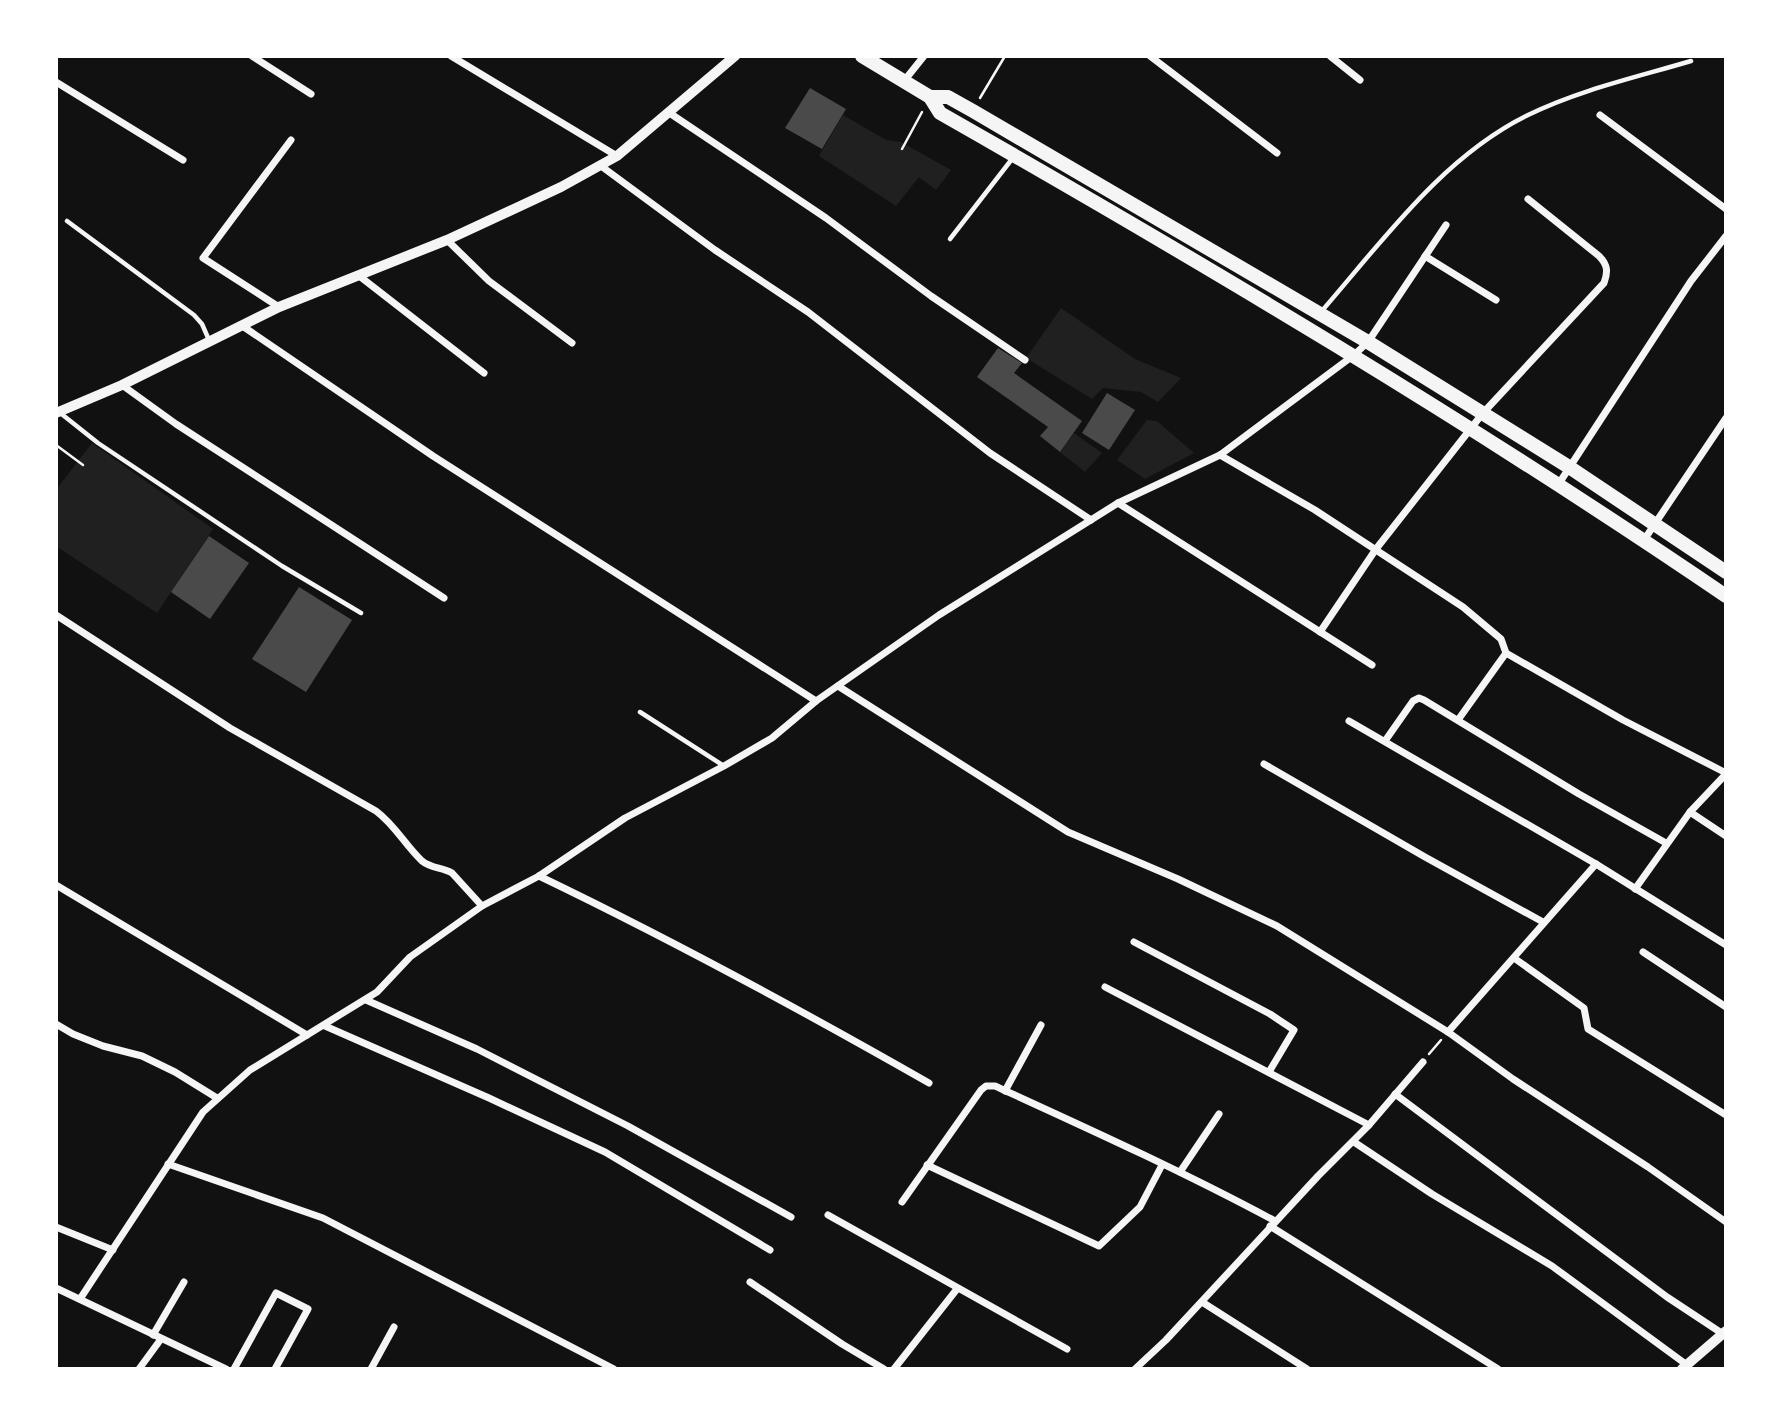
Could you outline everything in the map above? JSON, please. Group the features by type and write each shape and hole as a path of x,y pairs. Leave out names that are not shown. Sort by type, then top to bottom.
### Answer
{"main road":[{"path":"862,56 930,97 940,113 1354,355 1471,428 1726,596"},
{"path":"930,97 948,97 973,111 1367,342 1569,467 1726,572"},
{"path":"1185,256 1195,240"}],"street":[{"path":"252,56 311,94"},
{"path":"451,56 617,156"},
{"path":"57,412 122,385 279,307 447,240 601,166 617,156 735,56"},
{"path":"904,81 924,56"},
{"path":"1150,56 1277,153"},
{"path":"1330,56 1360,80"},
{"path":"56,82 183,160"},
{"path":"667,111 826,218 931,296 1025,360"},
{"path":"1600,114 1726,209"},
{"path":"279,307 203,258 291,140"},
{"path":"601,166 715,250 808,312 990,453 1091,520"},
{"path":"1320,632 1376,549 1483,413 1604,283 1606,263 1528,200"},
{"path":"79,1299 203,1112 250,1070 366,1000 410,957 482,906 539,876 625,818 772,738 817,701 939,615 1118,503 1220,455 1354,355 1367,342 1446,225"},
{"path":"1558,485 1690,281 1726,236"},
{"path":"447,240 489,281 572,343"},
{"path":"1425,256 1496,300"},
{"path":"358,275 484,373"},
{"path":"241,325 433,456 817,701"},
{"path":"122,385 176,424 444,598"},
{"path":"1643,540 1726,418"},
{"path":"1220,455 1376,549 1473,615 1501,639 1506,653 1623,720 1726,774 1690,812 1635,888"},
{"path":"1118,503 1372,665"},
{"path":"56,615 230,728 376,811 391,822 421,860 432,868 446,869 452,873 482,906"},
{"path":"1458,720 1506,653"},
{"path":"838,686 1068,832 1178,879 1277,926 1448,1032 1513,1079 1648,1167 1726,1222"},
{"path":"1385,741 1413,701 1419,698 1666,843"},
{"path":"1349,721 1596,864 1726,945"},
{"path":"1264,764 1543,922"},
{"path":"1690,812 1726,836"},
{"path":"1448,1032 1596,864"},
{"path":"539,876 638,923 929,1083"},
{"path":"56,885 307,1035"},
{"path":"1135,942 1270,1014 1294,1030 1269,1072"},
{"path":"1643,952 1726,1007"},
{"path":"1514,958 1584,1008 1588,1029 1726,1115"},
{"path":"1105,986 1369,1125"},
{"path":"366,1000 477,1049 628,1126 791,1217"},
{"path":"56,1024 103,1046 142,1056 175,1072 217,1098"},
{"path":"1004,1091 1041,1025"},
{"path":"325,1026 605,1152 770,1250"},
{"path":"1138,1368 1318,1175 1354,1142 1423,1062"},
{"path":"902,1202 981,1090 986,1086 1004,1091 1180,1172 1273,1224 1498,1369"},
{"path":"1354,1142 1432,1194 1552,1266 1685,1367 1725,1333 1667,1297 1395,1094"},
{"path":"1180,1172 1219,1114"},
{"path":"168,1164 323,1218 614,1369"},
{"path":"927,1165 1099,1246 1140,1207 1162,1164"},
{"path":"828,1215 1067,1349"},
{"path":"56,1227 113,1250"},
{"path":"139,1369 184,1282"},
{"path":"750,1282 884,1369"},
{"path":"56,1288 226,1369"},
{"path":"894,1369 957,1289"},
{"path":"234,1369 276,1293 309,1310 275,1369"},
{"path":"1202,1302 1307,1369"},
{"path":"371,1369 394,1327"}],"lane":[{"path":"1320,314 1426,193 1458,161 1493,135 1562,99 1691,61"},
{"path":"950,239 1014,156"},
{"path":"67,221 194,315 202,324 209,340"},
{"path":"57,412 98,443 236,536 361,613"},
{"path":"640,712 724,766"}],"path":[{"path":"973,111 1005,56"},
{"path":"902,149 930,97"},
{"path":"56,445 83,465"},
{"path":"1423,1062 1448,1032"}],"shaded area":[{"path":"843,115 886,140 901,142 951,170 936,190 919,177 896,206 819,156"},
{"path":"1061,308 1135,359 1181,378 1158,402 1141,392 1103,388 1092,399 1026,358"},
{"path":"1147,420 1157,421 1194,453 1145,479 1117,460"},
{"path":"1074,433 1102,453 1085,472 1060,452"},
{"path":"92,443 213,529 157,613 56,546 56,490"}],"building":[{"path":"810,88 846,109 822,149 785,128"},
{"path":"998,348 1022,363 1014,373 1082,421 1060,452 1040,436 1048,427 977,377"},
{"path":"1107,393 1135,410 1109,450 1082,433"},
{"path":"209,536 249,563 210,619 171,592"},
{"path":"299,587 352,620 306,692 252,659"}]}
